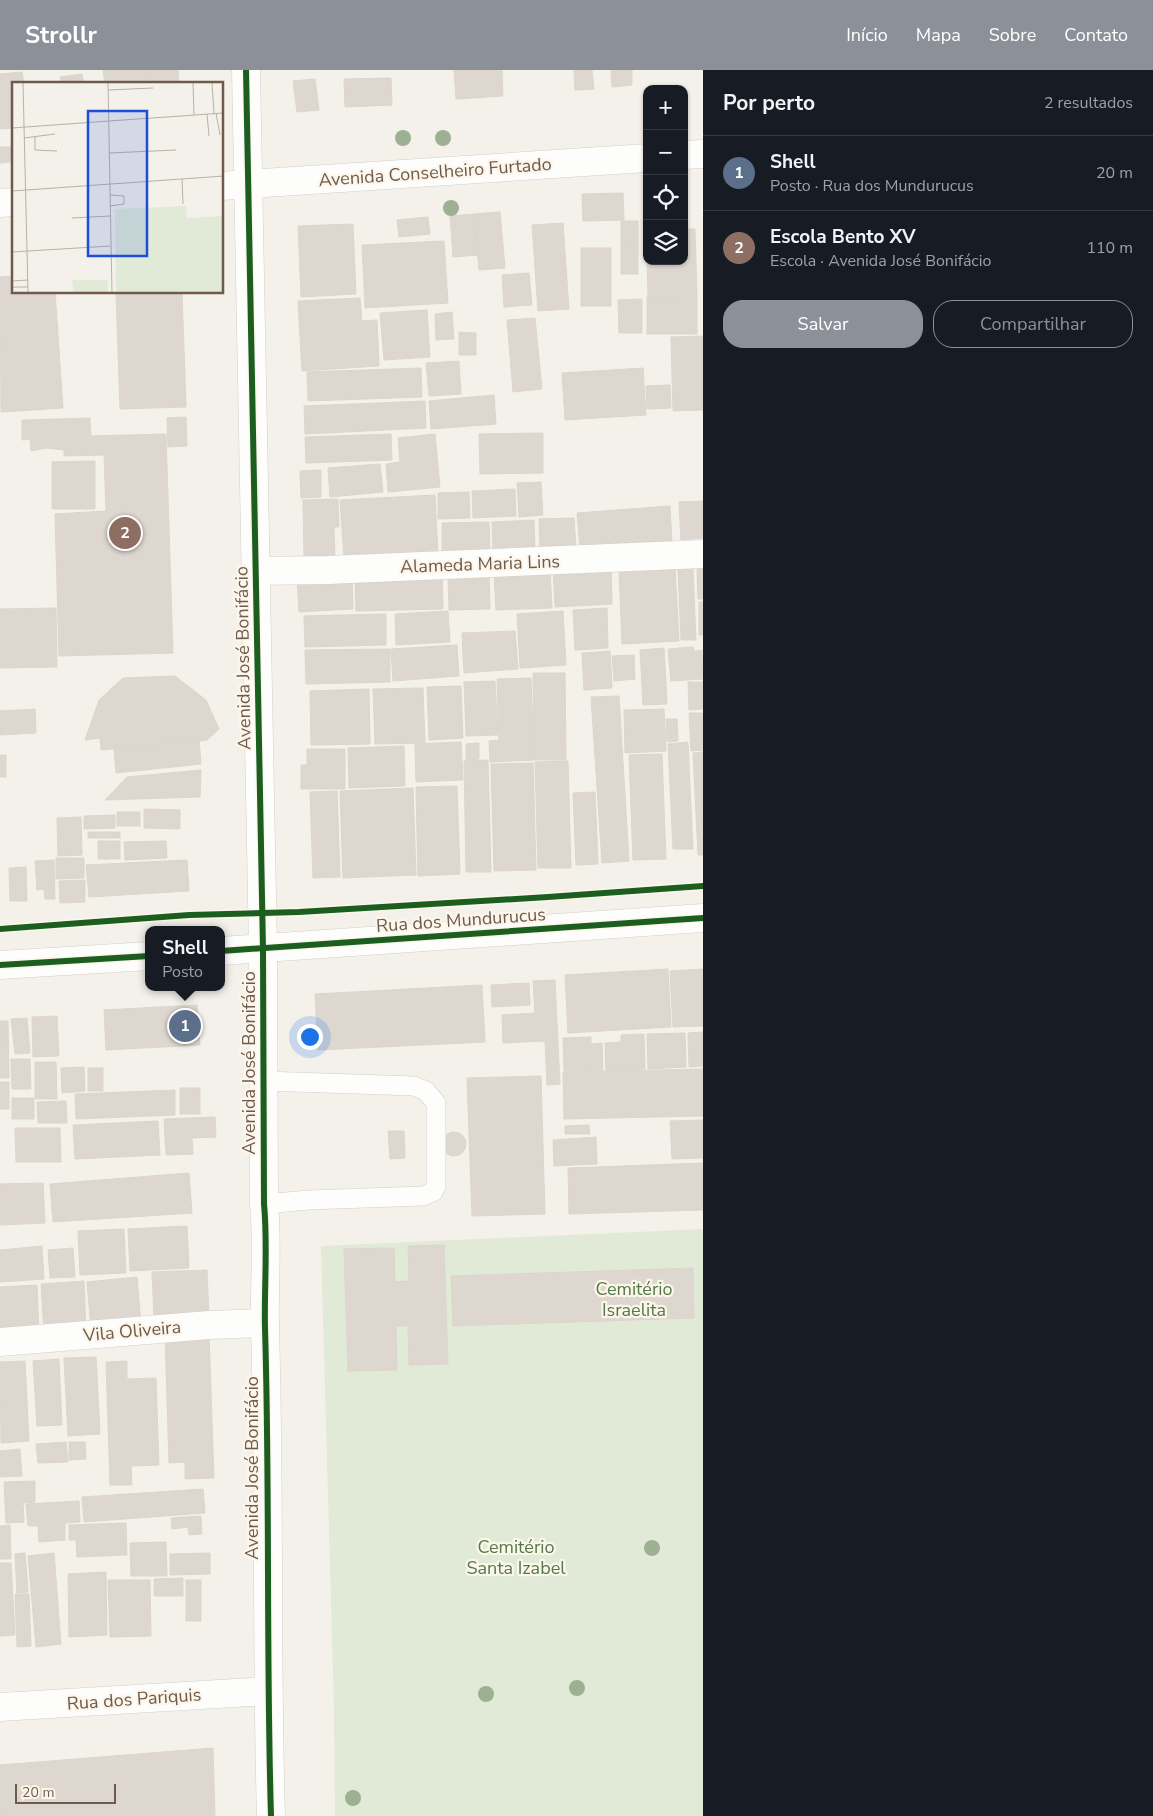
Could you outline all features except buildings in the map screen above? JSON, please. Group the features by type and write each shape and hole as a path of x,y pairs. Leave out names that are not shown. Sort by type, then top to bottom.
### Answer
{"street":[{"name":"Avenida José Bonifácio","path":"246,70 235,185 256,571 263,949 264,1204 267,1236 265,1324 267,1392 267,1691 271,1816"},
{"path":"688,155 703,154"},
{"name":"Avenida Conselheiro Furtado","path":"235,185 643,158"},
{"name":"Alameda Maria Lins","path":"256,571 328,570 703,554"},
{"name":"Rua dos Mundurucus","path":"225,951 703,918"},
{"path":"0,965 145,956"},
{"name":"Vila Oliveira","path":"0,1342 208,1325 265,1324"},
{"name":"Rua dos Pariquis","path":"0,1708 267,1691"}],"lane":[{"path":"264,1081 414,1086 426,1091 436,1103 436,1186 433,1192 423,1196 309,1200 264,1204"}],"green space":[{"name":"Cemitério Santa Izabel","path":"703,1229 703,1816 335,1816 334,1710 321,1246"}],"cycle path":[{"path":"246,70 263,949 271,1816"},
{"path":"0,929 189,915 299,912 703,886"},
{"path":"225,951 703,918"},
{"path":"0,965 145,956"}],"place":[{"name":"Escola Bento XV","path":"125,533"},
{"name":"Shell","path":"185,1026"}],"park label":[{"name":"Cemitério Israelita","path":"634,1299"}]}
